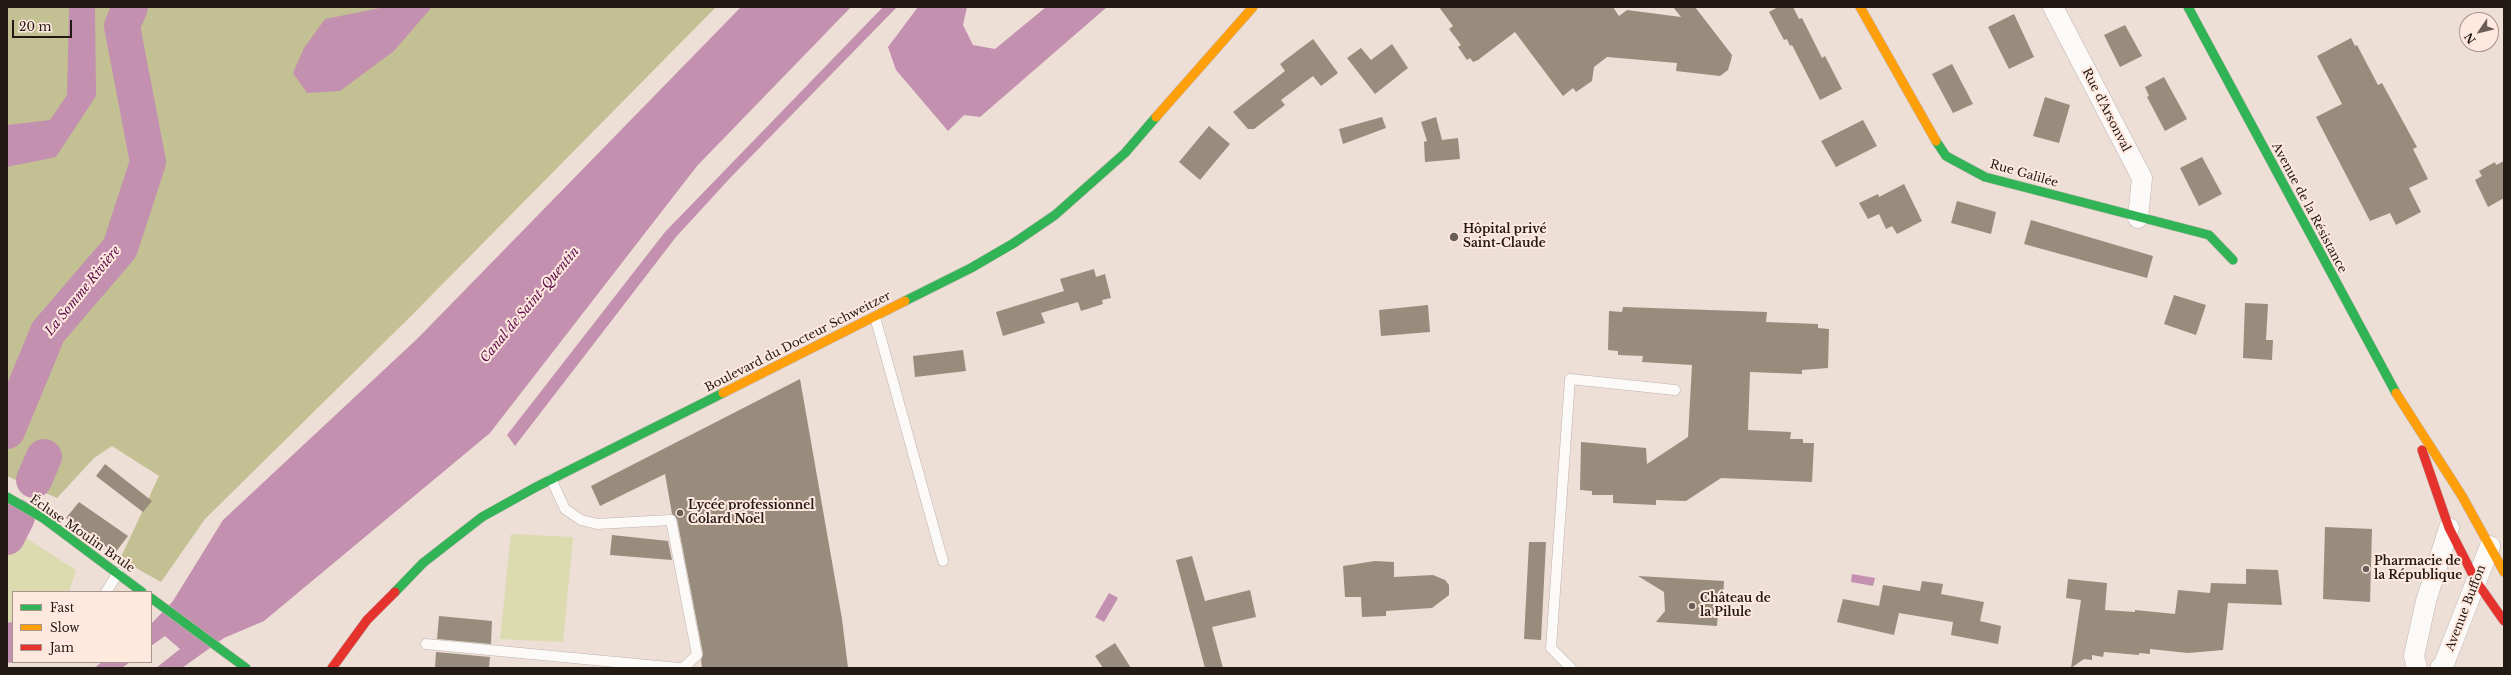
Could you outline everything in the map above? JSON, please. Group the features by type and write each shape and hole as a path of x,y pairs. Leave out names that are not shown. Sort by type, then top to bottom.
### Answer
{"street":[{"name":"Boulevard du Docteur Schweitzer","path":"332,668 368,620 424,563 482,517 551,479 971,268 1014,243 1061,210 1125,153 1253,7"},
{"name":"Rue Galilée","path":"1860,7 1919,114 1946,156 1985,177 2208,235 2233,260"},
{"name":"Rue d'Arsonval","path":"2053,7 2142,178 2138,218"},
{"name":"Avenue de la Résistance","path":"2188,7 2411,419 2462,496 2504,572"},
{"name":"Avenue de la Résistance","path":"2411,419 2449,528 2476,581 2504,621"},
{"name":"Écluse Moulin Brule","path":"7,497 43,518 141,591"},
{"path":"2417,668 2414,656 2426,601 2449,528"},
{"name":"Avenue Buffon","path":"2440,668 2444,664 2490,546"},
{"path":"152,599 244,667"}],"lane":[{"path":"875,317 943,562"},
{"path":"1571,668 1551,648 1570,379 1675,390"},
{"path":"551,479 565,508 581,520 597,524 671,520 697,655 682,668"},
{"path":"107,591 118,573"},
{"path":"426,644 679,668"}],"shaded area":[{"path":"7,7 716,7 411,316 205,519 161,582 120,559 159,476 112,446 94,458 57,498 7,476"},
{"path":"7,526 76,570 69,591 12,591 12,621 7,624"},
{"path":"511,534 573,537 563,642 500,639"}],"water":[{"path":"69,7 95,7 96,96 56,157 7,167 7,125 50,120 67,95"},
{"path":"385,7 432,7 394,51 340,91 307,93 293,73 304,48 325,19"},
{"name":"Canal de Saint-Quentin","path":"741,7 851,7 697,166 490,433 264,621 224,638 182,668 156,668 180,649 165,636 152,645 152,623 173,601 223,520 418,338"},
{"path":"883,7 897,7 731,177 676,237 515,446 507,435 665,232"},
{"path":"918,7 967,7 963,25 973,45 995,49 1046,7 1107,7 980,117 964,115 948,131 896,70 888,47"},
{"path":"1852,574 1875,578 1873,586 1851,582"},
{"path":"1109,593 1118,598 1104,622 1095,617"},
{"path":"101,663 129,663 122,668 94,668"}],"building":[{"path":"1439,7 1613,7 1619,16 1627,10 1681,17 1673,7 1695,7 1732,55 1728,70 1720,76 1676,71 1677,63 1607,57 1594,67 1592,81 1576,92 1573,88 1563,96 1515,32 1478,60 1473,62 1470,58 1467,60 1458,47 1461,45 1449,29 1453,26"},
{"path":"1778,7 1793,7 1799,19 1802,18 1822,58 1825,56 1842,89 1820,100 1792,45 1790,46 1787,39 1784,40 1769,12"},
{"path":"2014,14 2034,57 2009,69 1988,27"},
{"path":"2125,25 2142,56 2120,67 2104,35"},
{"path":"2351,38 2355,46 2357,45 2378,85 2382,83 2417,147 2413,149 2428,179 2409,188 2421,212 2396,225 2390,213 2370,221 2316,117 2342,104 2317,56"},
{"path":"1313,39 1338,73 1321,86 1313,76 1281,100 1285,105 1254,129 1248,129 1233,112 1285,71 1280,64"},
{"path":"1392,44 1408,68 1375,94 1347,58 1361,48 1371,60"},
{"path":"1952,64 1973,104 1953,113 1932,74"},
{"path":"2164,77 2187,119 2165,131 2147,97 2149,96 2145,87"},
{"path":"2045,97 2070,105 2059,143 2033,136"},
{"path":"1382,117 1386,128 1343,144 1339,129"},
{"path":"1436,117 1442,140 1458,138 1460,159 1425,162 1424,142 1427,141 1421,122"},
{"path":"1863,120 1877,146 1836,167 1821,141"},
{"path":"1209,126 1230,144 1200,180 1179,162"},
{"path":"2202,157 2222,194 2199,206 2180,168"},
{"path":"2504,161 2504,198 2488,207 2475,180 2482,176 2479,171 2495,162 2496,165"},
{"path":"1904,184 1922,221 1897,234 1892,226 1886,229 1879,214 1868,219 1859,203 1878,194 1879,197"},
{"path":"1957,201 1996,212 1991,234 1951,223"},
{"path":"2031,220 2153,256 2147,278 2024,244"},
{"path":"1094,269 1096,277 1105,274 1111,298 1102,300 1103,304 1081,311 1078,302 1041,313 1045,323 1003,336 996,312 1064,291 1060,279"},
{"path":"2174,295 2206,305 2196,335 2164,324"},
{"path":"2245,303 2268,304 2266,340 2273,340 2272,360 2243,358"},
{"path":"1428,305 1430,332 1381,336 1379,310"},
{"path":"1623,307 1767,312 1766,322 1818,324 1818,328 1829,329 1828,368 1802,370 1802,374 1750,372 1748,430 1791,432 1790,439 1803,439 1803,443 1814,443 1812,482 1721,478 1686,501 1656,500 1656,505 1613,503 1613,495 1592,495 1592,491 1580,490 1581,442 1646,448 1647,464 1688,437 1692,365 1642,362 1643,356 1618,355 1618,351 1608,350 1609,311 1622,312"},
{"path":"963,350 966,371 915,377 913,356"},
{"path":"800,379 842,619 848,668 702,668 701,660 703,654 677,519 672,514 665,474 600,506 591,486"},
{"path":"105,464 152,501 143,512 96,476"},
{"path":"79,502 128,536 115,553 66,518"},
{"path":"2325,527 2372,529 2370,602 2323,599"},
{"path":"612,535 668,541 672,560 610,555"},
{"path":"1529,542 1546,542 1541,640 1524,639"},
{"path":"1192,556 1205,601 1250,590 1256,617 1212,627 1223,668 1205,668 1176,560"},
{"path":"1375,561 1394,562 1394,577 1433,575 1445,580 1449,585 1449,595 1432,608 1386,611 1386,616 1362,617 1361,597 1345,597 1343,566"},
{"path":"2246,569 2278,570 2282,605 2228,603 2223,650 2188,653 2150,649 2150,654 2139,653 2139,655 2104,652 2103,657 2092,655 2092,660 2084,659 2071,668 2081,600 2066,598 2068,579 2107,583 2105,610 2135,612 2135,610 2175,614 2178,590 2210,593 2211,583 2246,584"},
{"name":"Château de la Pilule","path":"1638,576 1724,581 1723,597 1719,597 1717,626 1656,622 1665,611 1664,592"},
{"path":"1922,581 1943,584 1941,594 1984,602 1980,621 2001,626 1998,644 1951,635 1953,622 1899,613 1894,635 1837,622 1843,599 1879,606 1883,585 1920,591"},
{"path":"439,616 492,621 491,644 437,639"},
{"path":"1115,643 1131,668 1103,668 1095,656"},
{"path":"436,652 490,657 489,668 435,668"}],"waterway":[{"name":"La Somme Rivière","path":"7,431 48,332 120,248 148,162 122,26 130,7"},
{"path":"34,480 44,457"},
{"path":"7,537 17,517"},
{"path":"7,645 12,641"}],"traffic: fast":[{"path":"2188,7 2396,393"},
{"path":"905,301 971,268 1014,243 1055,215 1125,153 1156,117"},
{"path":"1936,141 1946,156 1985,177 2209,235 2233,260"},
{"path":"395,592 423,563 482,517 536,487 723,393"},
{"path":"7,497 43,518 141,591"},
{"path":"152,599 246,668"}],"traffic: slow":[{"path":"1156,117 1253,7"},
{"path":"1860,7 1936,141"},
{"path":"723,393 905,301"},
{"path":"2396,393 2462,496 2504,572"}],"traffic: jam":[{"path":"2422,450 2449,528 2476,581 2504,621"},
{"path":"332,668 367,620 395,592"}],"place":[{"name":"Hôpital privé Saint-Claude","path":"1454,237"},
{"name":"Lycée professionnel Colard Noël","path":"680,513"},
{"name":"Pharmacie de la République","path":"2366,569"},
{"name":"Château de la Pilule","path":"1692,606"}]}
